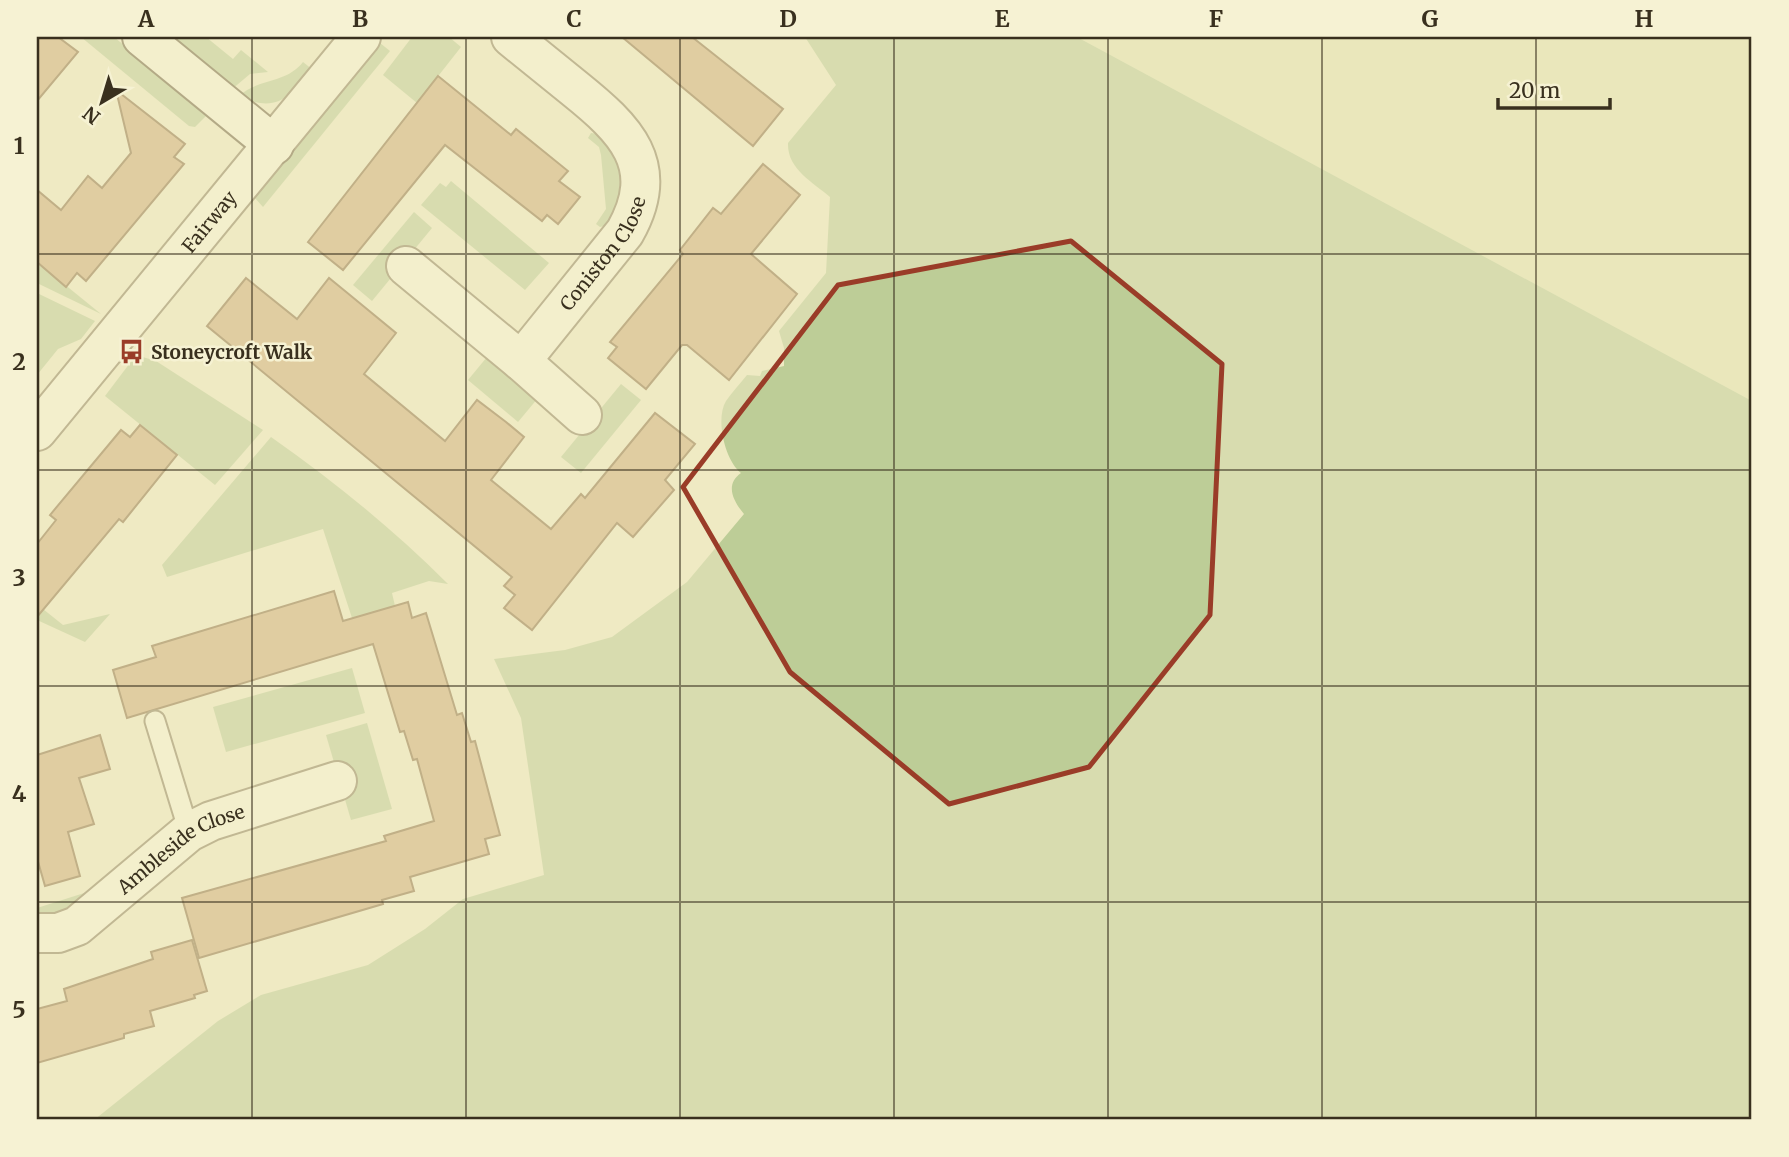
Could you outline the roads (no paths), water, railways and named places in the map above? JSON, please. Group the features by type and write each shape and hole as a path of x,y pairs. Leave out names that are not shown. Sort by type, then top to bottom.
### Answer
{"street":[{"path":"142,37 274,145"},
{"name":"Fairway","path":"37,431 361,37"},
{"name":"Coniston Close","path":"511,37 625,132 640,173 641,191 638,209 625,232 521,361"},
{"path":"406,266 582,415"},
{"name":"Ambleside Close","path":"37,933 58,933 77,926 189,832 211,821 337,782"}],"lane":[{"path":"155,721 189,832"}],"place":[{"name":"Stoneycroft Walk","path":"131,352"}]}
